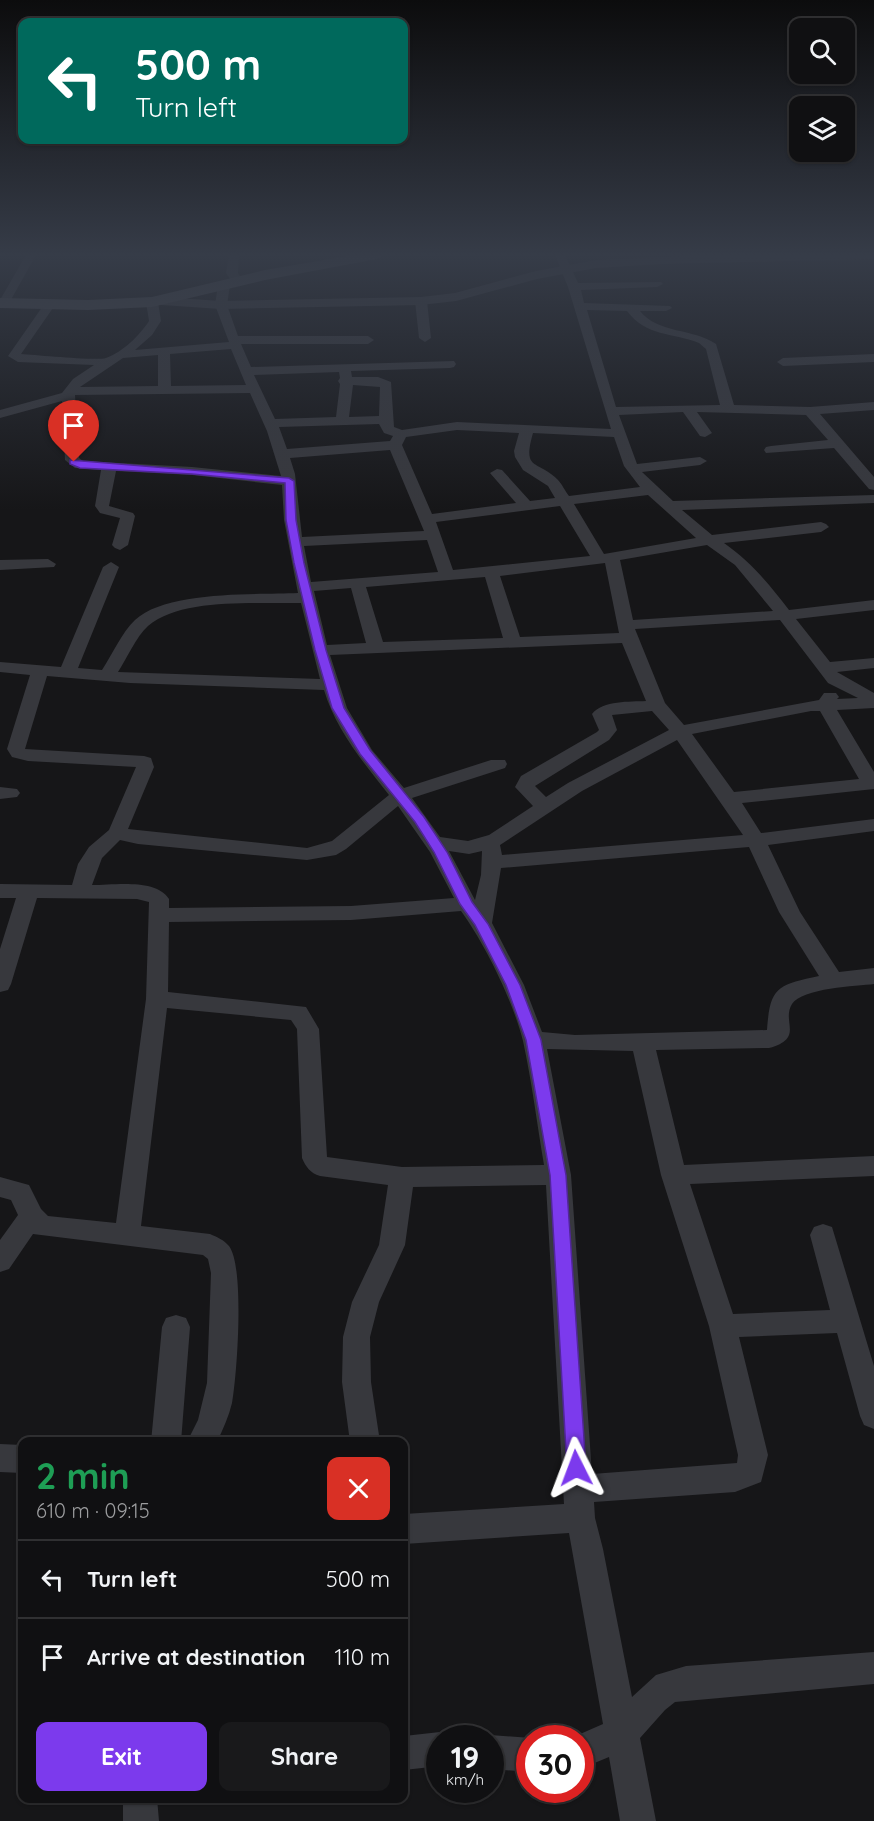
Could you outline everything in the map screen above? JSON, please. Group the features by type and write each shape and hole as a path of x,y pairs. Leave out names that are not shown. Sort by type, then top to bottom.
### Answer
{"street":[{"path":"14,356 25,340"},
{"path":"68,393 104,362 119,355 139,340"},
{"path":"235,340 282,454 289,481 289,500 307,592 320,650 338,708 351,730 399,796 420,820 434,842 466,904 481,924 513,985 534,1040 558,1175 579,1503 638,1821"},
{"path":"0,414 68,393 165,390 250,380 341,354 368,340"},
{"path":"590,340 611,411 639,479 754,575 830,674 874,701"},
{"path":"700,340 712,347 728,409"},
{"path":"119,355 235,343 450,364"},
{"path":"164,351 165,390"},
{"path":"341,354 347,381 342,421"},
{"path":"0,355 104,362"},
{"path":"783,362 874,358"},
{"path":"308,382 378,381 386,385 386,426 398,440 448,576"},
{"path":"68,393 72,460 80,465 192,471 289,481"},
{"path":"611,411 687,408 810,411 874,406"},
{"path":"687,408 705,433"},
{"path":"810,411 839,443 857,458 874,486"},
{"path":"271,423 386,420"},
{"path":"282,454 398,440 457,426 620,433"},
{"path":"527,430 521,451 528,467 553,483 564,502 606,558 627,631 657,705 680,731 729,798 756,840 790,912 833,981"},
{"path":"771,450 839,443"},
{"path":"633,469 700,461"},
{"path":"109,468 102,506 105,510 128,516 120,545"},
{"path":"497,473 526,506"},
{"path":"427,519 652,490"},
{"path":"670,506 874,499"},
{"path":"106,676 146,616 193,602 307,592 357,583 491,572 606,558 710,540 821,527"},
{"path":"296,542 433,535"},
{"path":"0,565 48,564"},
{"path":"67,673 111,567"},
{"path":"491,572 513,643"},
{"path":"357,583 376,648"},
{"path":"320,650 513,643 874,605"},
{"path":"830,674 874,663"},
{"path":"0,667 106,676 330,685"},
{"path":"40,670 16,748 19,753 144,762 145,767 117,833 101,844 89,859 80,891"},
{"path":"825,705 832,694 830,674"},
{"path":"434,842 469,848 496,839 544,806 610,767 680,731 825,705 874,701"},
{"path":"544,806 525,787 528,780 603,736 608,730 602,714 607,710 657,705"},
{"path":"729,798 873,784 825,705"},
{"path":"117,833 149,839 307,854 320,853 339,845 399,796 498,764"},
{"path":"490,862 756,840 874,825"},
{"path":"481,924 491,875 490,862 496,839"},
{"path":"0,891 152,894 159,899 157,999 127,1236"},
{"path":"0,984 29,891"},
{"path":"159,915 351,913 466,904"},
{"path":"534,1040 575,1043 643,1043 769,1040 778,1034 781,1002 790,992 833,981 874,976"},
{"path":"157,999 298,1013 308,1029 314,1158 320,1166 333,1170 402,1177 558,1175"},
{"path":"408,1528 735,1478 750,1472 753,1455 723,1326 674,1175 643,1043"},
{"path":"674,1175 874,1166"},
{"path":"364,1437 356,1378 358,1329 392,1245 402,1177"},
{"path":"0,1187 20,1192 31,1216 41,1226 210,1245 220,1254 224,1273 221,1392 216,1414 204,1437"},
{"path":"0,1262 31,1216"},
{"path":"823,1235 874,1416"},
{"path":"723,1326 848,1321"},
{"path":"166,1437 176,1327"},
{"path":"0,1458 18,1459"},
{"path":"594,1746 621,1734 653,1698 668,1687 686,1683 874,1668"},
{"path":"408,1753 426,1751"},
{"path":"140,1803 141,1821"}],"route":[{"path":"74,462 80,465 192,471 289,481 291,520 299,563 320,650 338,708 364,752 420,820 440,852 466,904 481,924 513,985 534,1040 542,1074 558,1175 576,1468"}]}
